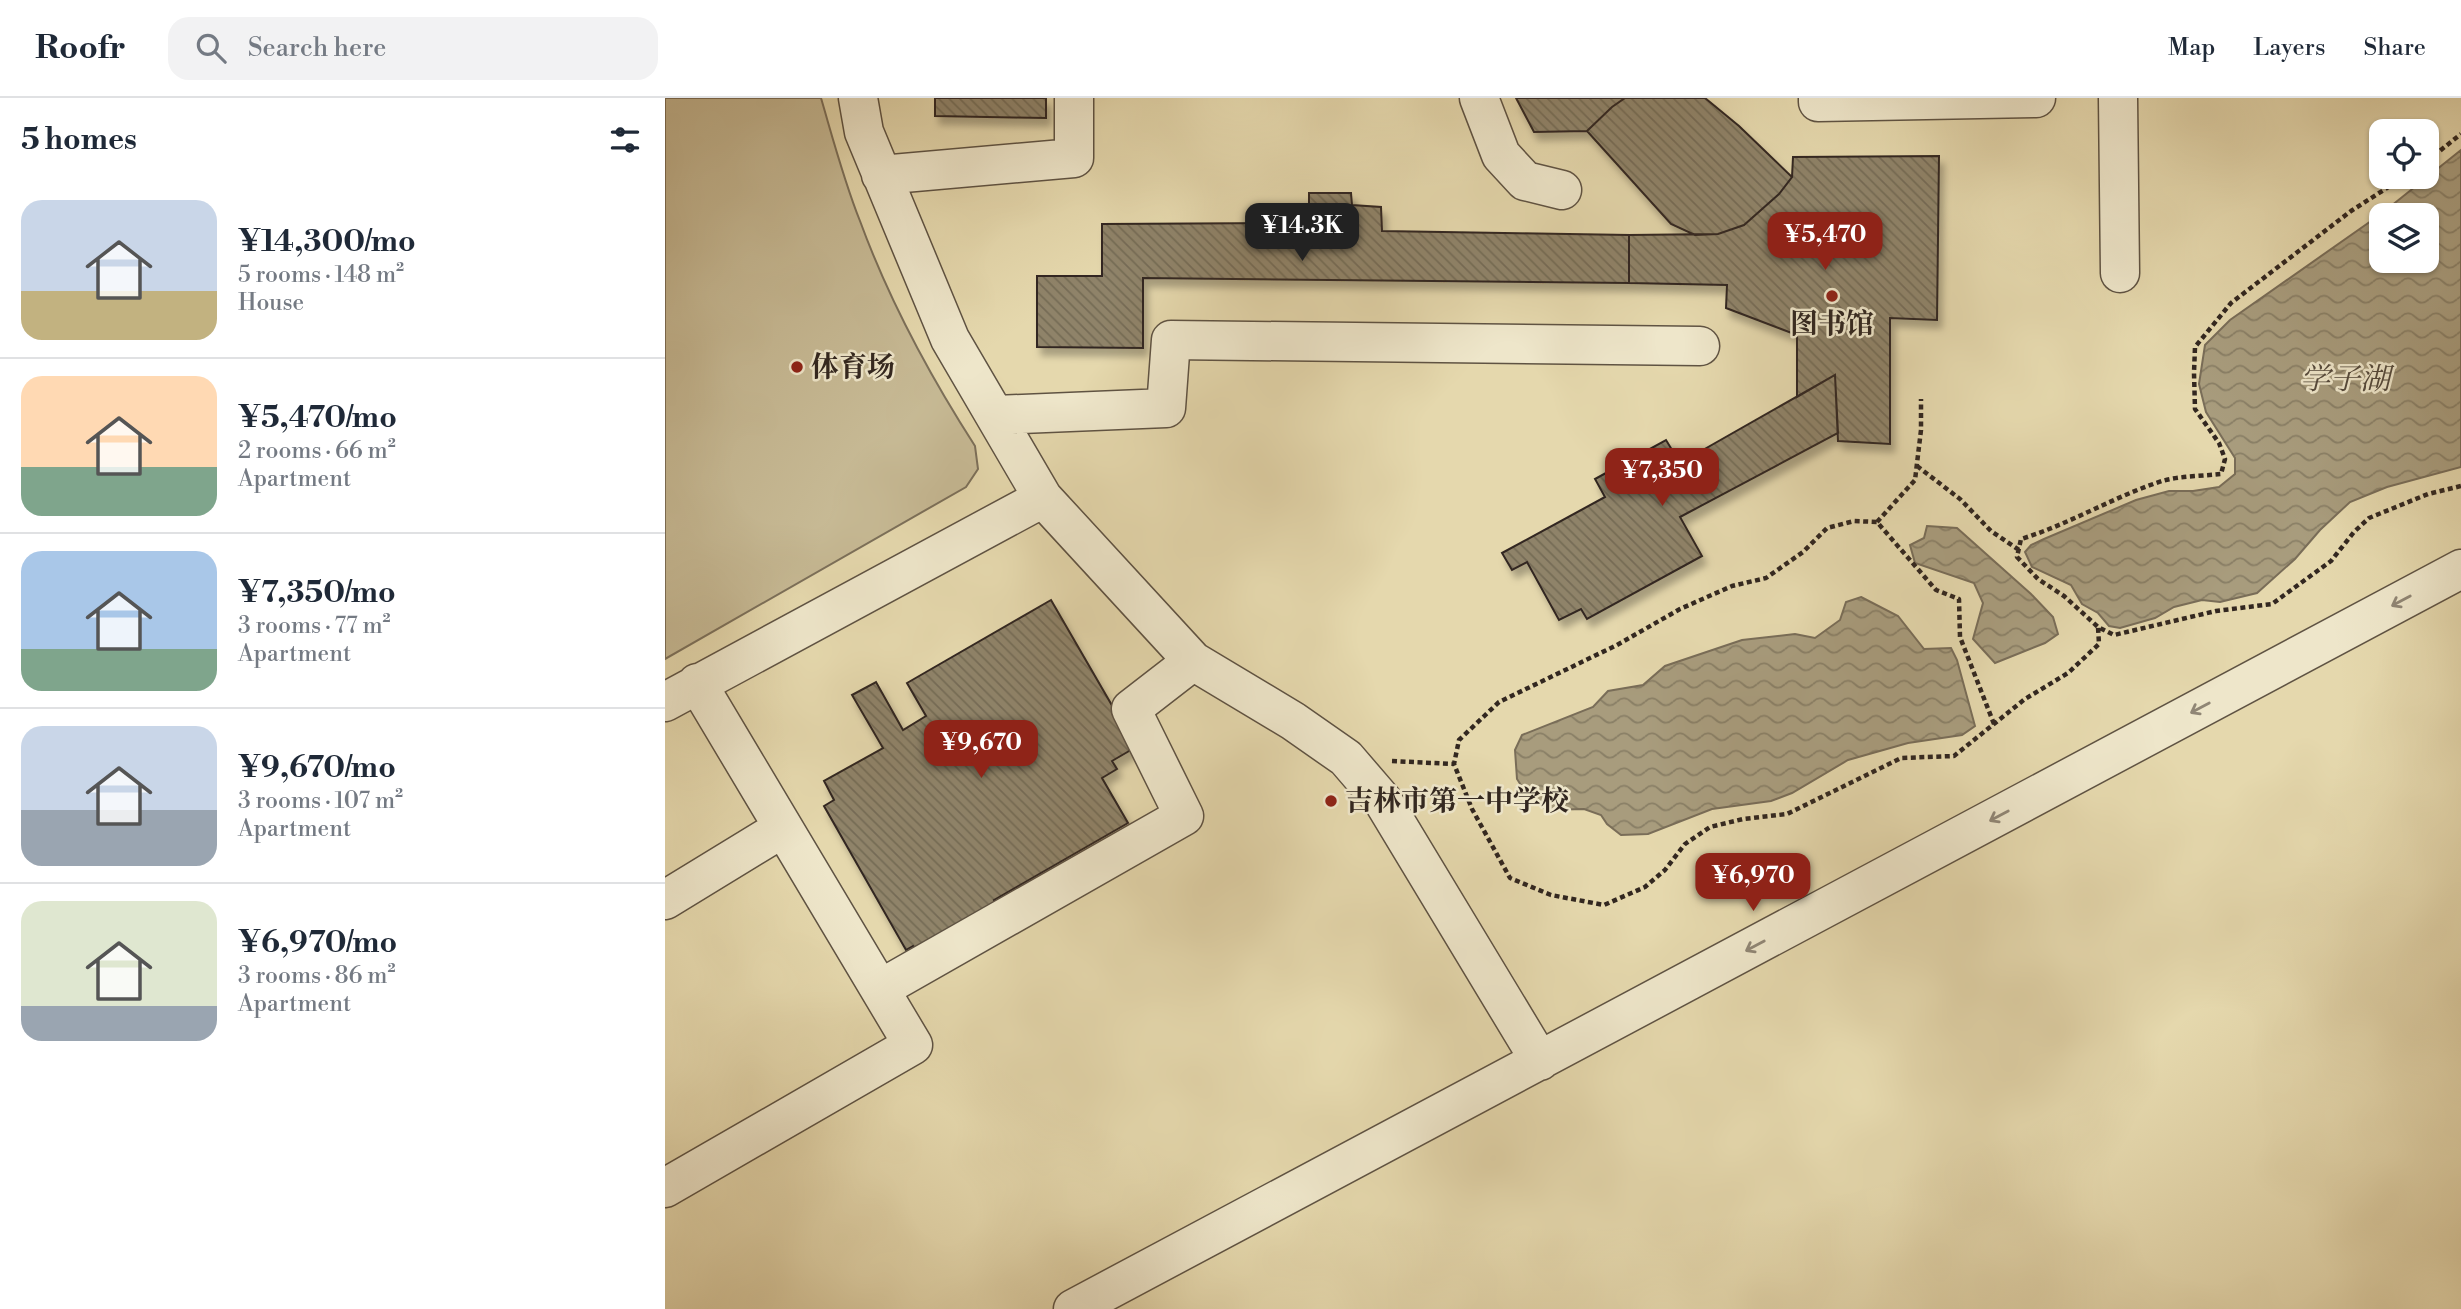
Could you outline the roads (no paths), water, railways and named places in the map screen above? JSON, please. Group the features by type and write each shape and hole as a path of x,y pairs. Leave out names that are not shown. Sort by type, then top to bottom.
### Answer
{"street":[{"path":"858,98 864,132 950,339 1043,498 1193,661 1293,721 1346,758 1383,801 1540,1061"},
{"path":"881,175 1074,158 1074,98"},
{"path":"1479,98 1501,155 1525,180 1562,190"},
{"path":"1818,98 1818,102 2036,98"},
{"path":"2118,98 2120,273"},
{"path":"996,415 1166,408 1171,340 1700,346"},
{"path":"665,1188 913,1045 783,828 681,693 1043,498"},
{"path":"1073,1309 2461,569"},
{"path":"880,989 1184,816 1131,709 1193,661"},
{"path":"665,900 783,828"}],"water":[{"name":"学子湖","path":"2461,150 2461,467 2387,487 2350,502 2320,530 2295,559 2257,593 2220,602 2202,600 2174,607 2155,618 2120,628 2109,626 2098,613 2082,604 2071,585 2032,567 2025,552 2031,545 2136,500 2169,491 2219,487 2235,474 2235,458 2206,412 2199,384 2205,345 2230,320 2369,222 2369,273 2439,273 2439,203 2395,203 2412,189 2439,189 2439,168"},
{"path":"1927,526 1957,528 2053,617 2058,634 2045,643 1995,663 1973,639 1983,603 1974,583 1915,563 1910,545 1924,538"},
{"path":"1861,597 1898,616 1924,649 1951,648 1957,660 1975,726 1962,735 1908,743 1848,760 1792,793 1771,801 1712,809 1648,834 1621,835 1607,824 1601,815 1584,809 1547,810 1530,799 1517,779 1515,750 1522,735 1593,707 1608,691 1643,685 1665,666 1742,640 1795,634 1815,638 1840,620 1846,602"}],"place":[{"name":"图书馆","path":"1832,296"},
{"name":"体育场","path":"797,367"},
{"name":"吉林市第一中学校","path":"1331,801"}]}
